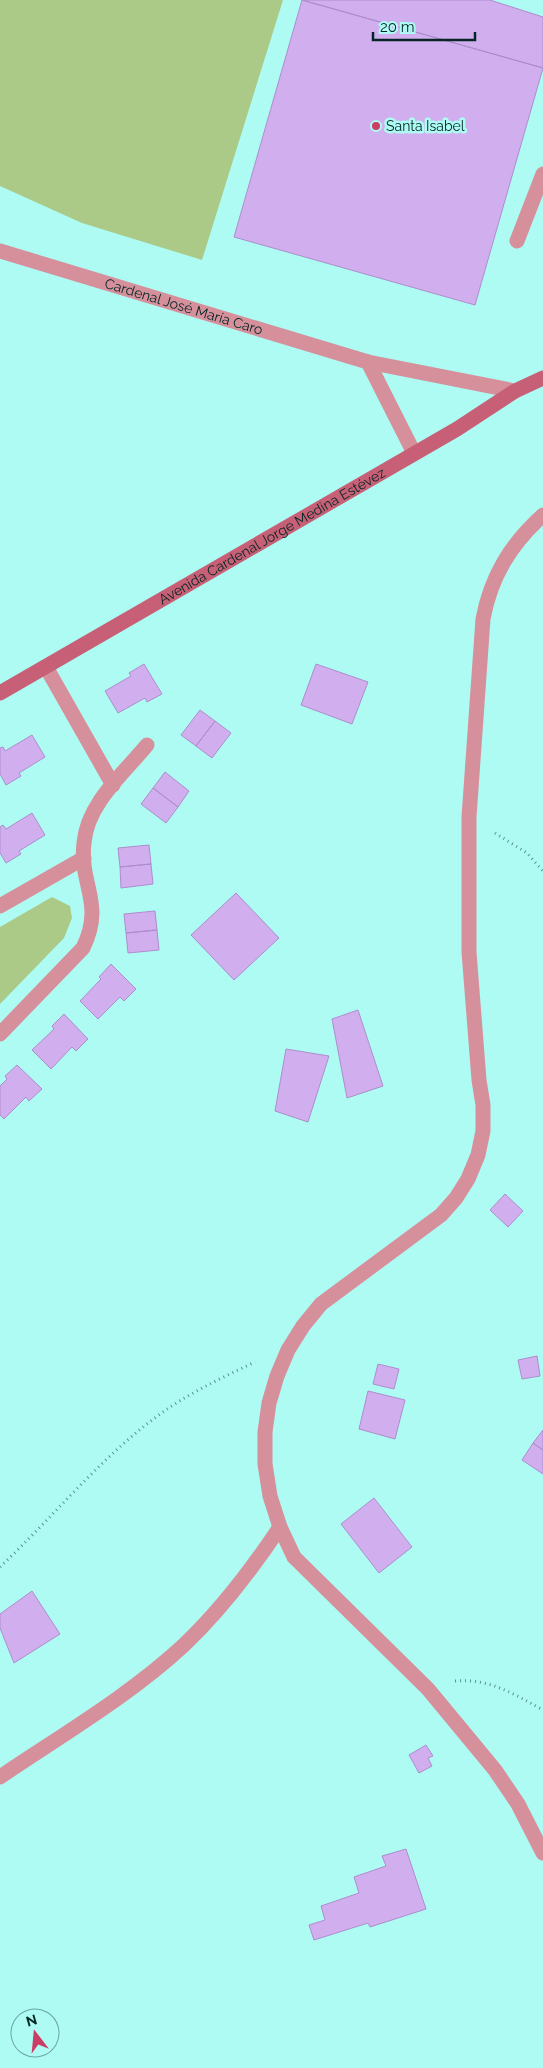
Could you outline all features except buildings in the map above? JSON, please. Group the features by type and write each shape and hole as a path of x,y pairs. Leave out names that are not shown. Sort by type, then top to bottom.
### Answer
{"street":[{"path":"517,241 543,174"},
{"name":"Cardenal José María Caro","path":"0,251 368,362 515,391"},
{"path":"368,362 414,453"},
{"name":"Avenida Cardenal Jorge Medina Estévez","path":"0,693 414,453 515,391 543,378"},
{"path":"543,516 518,540 504,558 487,598 483,619 469,817 469,952 479,1080 483,1105 483,1131 478,1155 468,1179 456,1198 441,1216 320,1304 288,1350 277,1376 269,1403 265,1432 265,1464 268,1488 280,1527 294,1557 428,1689 495,1770 518,1804 543,1853"},
{"path":"46,667 113,785"},
{"path":"0,1034 74,958 89,935 93,906 84,858 84,843 92,813 101,798 147,745"},
{"path":"0,906 84,858"},
{"path":"0,1777 126,1692 184,1644 236,1589 280,1527"}],"path":[{"path":"469,817 527,853 543,871"},
{"path":"0,1567 116,1451 152,1420 192,1393 223,1377 288,1350"},
{"path":"428,1689 448,1682 468,1680 486,1682 502,1688 543,1710"}],"green space":[{"path":"0,0 283,0 202,260 82,223 0,186"},
{"path":"52,897 70,906 72,918 64,938 0,1004 0,927"}],"place":[{"name":"Santa Isabel","path":"376,126"}]}
